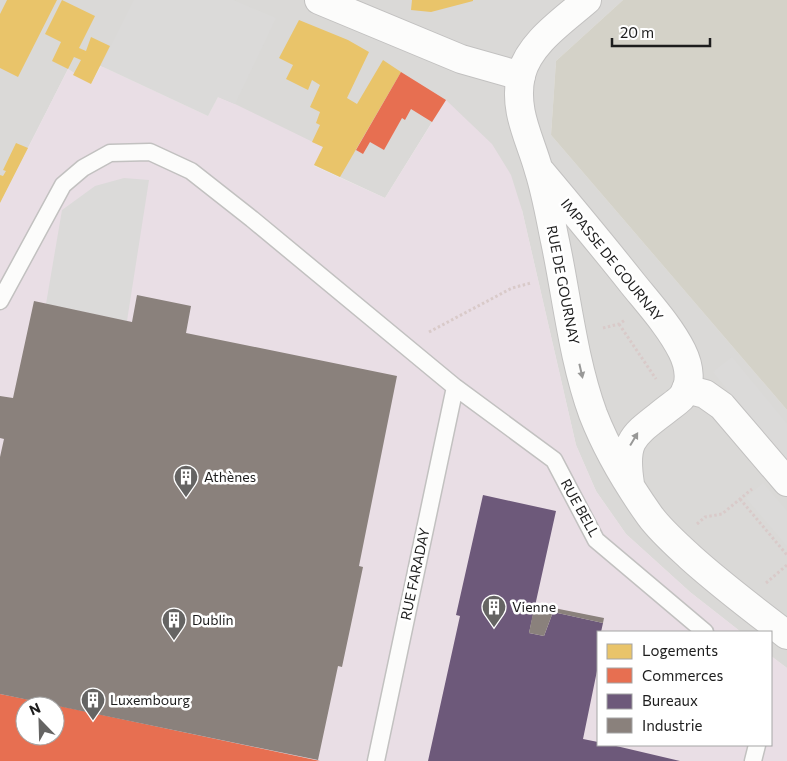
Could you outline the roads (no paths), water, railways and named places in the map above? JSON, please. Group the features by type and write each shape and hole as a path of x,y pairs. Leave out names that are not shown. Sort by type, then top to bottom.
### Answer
{"street":[{"path":"319,0 461,59 521,76 526,61 534,49 587,0"},
{"name":"RUE DE GOURNAY","path":"521,76 520,109 525,132 539,169 586,392 600,432 630,486 652,518 722,586 787,635"},
{"name":"IMPASSE DE GOURNAY","path":"539,169 600,241 648,302 682,352 689,372 680,397"},
{"path":"630,486 627,466 628,453 630,442 636,433 680,397 705,394 714,399 781,475"}],"lane":[{"name":"RUE BELL","path":"0,300 63,185 84,168 110,153 150,152 191,171 455,387 554,460 596,540 704,631"},
{"name":"RUE FARADAY","path":"376,761 455,387"},
{"path":"753,761 757,746"}],"place":[{"name":"Athènes","path":"186,498"},
{"name":"Vienne","path":"494,628"},
{"name":"Dublin","path":"174,641"},
{"name":"Luxembourg","path":"93,721"}]}
